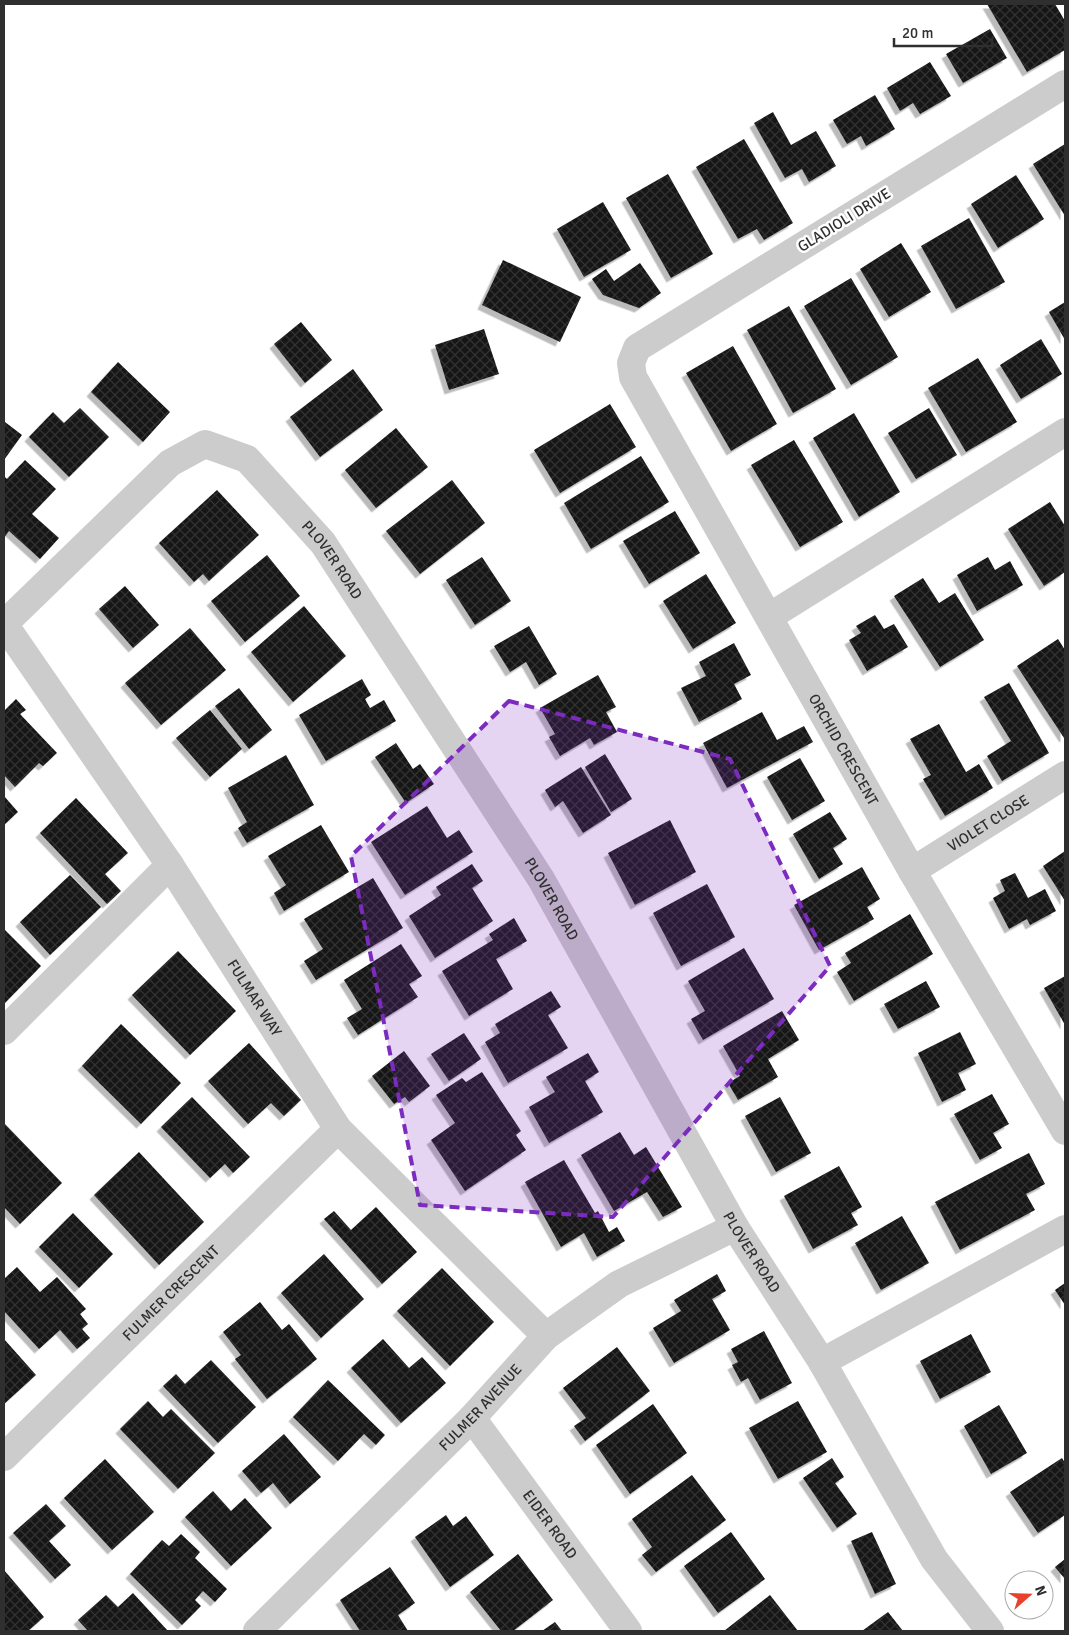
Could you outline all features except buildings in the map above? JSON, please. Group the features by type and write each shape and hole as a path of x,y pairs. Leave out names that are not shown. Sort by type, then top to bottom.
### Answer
{"street":[{"name":"GLADIOLI DRIVE","path":"630,363 637,348 1065,84"},
{"name":"ORCHID CRESCENT","path":"630,363 633,377 912,870 1064,1126"},
{"path":"770,617 1065,432"},
{"name":"PLOVER ROAD","path":"4,624 170,463 205,444 247,459 323,543 540,879 735,1227 822,1362 934,1559 990,1631"},
{"name":"FULMAR WAY","path":"4,624 170,865 338,1128 546,1336"},
{"name":"VIOLET CLOSE","path":"912,870 1065,775"},
{"path":"4,1031 170,865"},
{"name":"FULMER CRESCENT","path":"4,1458 338,1128"},
{"name":"FULMER AVENUE","path":"258,1631 472,1418 546,1336 619,1284 735,1227"},
{"path":"822,1362 1065,1229"},
{"name":"EIDER ROAD","path":"472,1418 628,1631"}],"highlighted area":[{"path":"509,701 730,759 830,966 613,1217 420,1205 351,856"}]}
